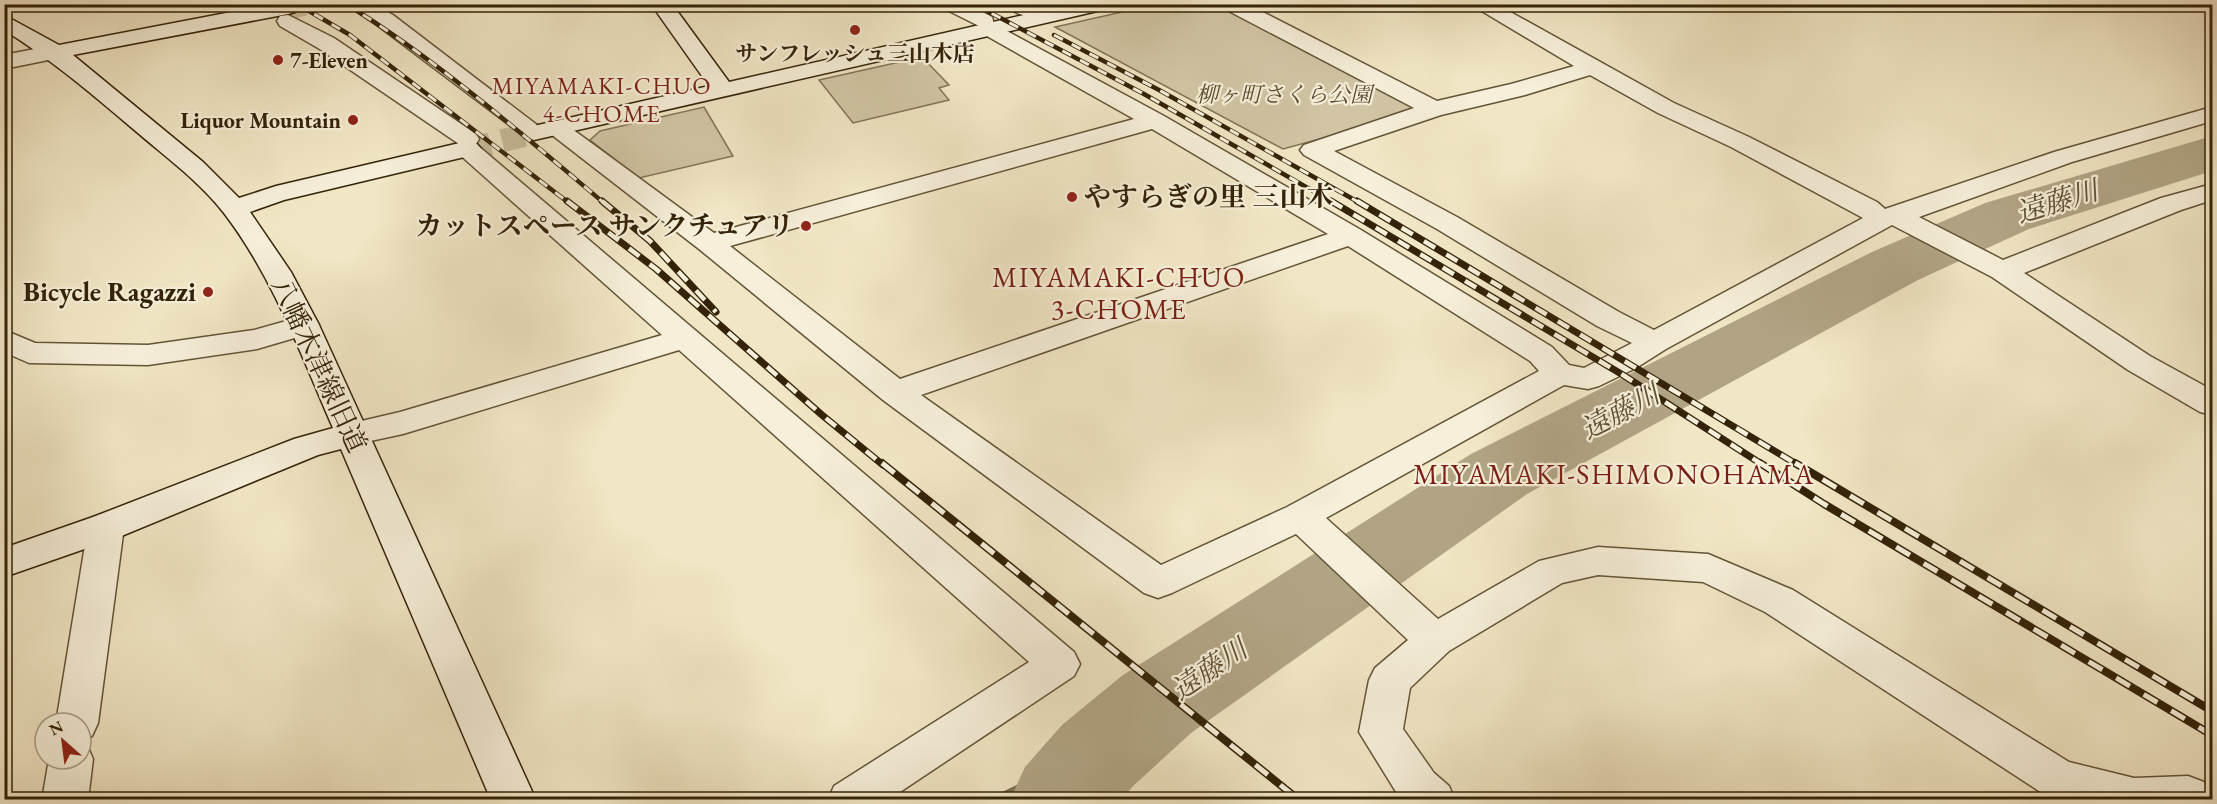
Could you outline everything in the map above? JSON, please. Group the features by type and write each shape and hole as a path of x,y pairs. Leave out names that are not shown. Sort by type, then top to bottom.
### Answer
{"street":[{"path":"661,4 723,90"},
{"path":"950,4 1351,236 1541,354 1559,374 1588,379 1870,227 1897,220 2063,157 2212,114"},
{"path":"538,129 723,90 988,26 1102,4"},
{"path":"1230,4 1434,109"},
{"path":"1480,4 1666,108 1740,142 1867,208 1996,268 2139,363 2212,404"},
{"path":"361,7 384,20 538,129 709,243 895,392 1158,583 1300,516 1559,374"},
{"path":"4,62 288,14 467,144 1059,664 850,800"},
{"name":"八幡木津線旧道","path":"4,21 55,52 178,153 234,208 276,272 304,325 514,800"},
{"path":"1593,67 1517,90 1434,109 1313,150 1447,223 1608,319 1655,342"},
{"path":"709,243 1155,121"},
{"path":"234,208 276,194 467,144"},
{"path":"1996,268 2170,204 2212,192"},
{"path":"895,392 1351,236"},
{"path":"4,339 29,353 148,355 258,339 304,325"},
{"path":"4,563 106,527 306,447 403,423 686,338"},
{"path":"1300,516 1435,640"},
{"path":"79,711 106,527"},
{"path":"1433,800 1418,787 1381,732 1390,680 1435,640 1552,571 1598,561 1708,568 1779,601 2058,779 2134,798 2188,796"},
{"path":"65,800 69,771"}],"green space":[{"name":"柳ヶ町さくら公園","path":"1153,5 1217,5 1412,103 1412,114 1283,149 1055,27"},
{"path":"922,57 949,85 939,88 949,100 853,123 819,80"},
{"path":"704,107 733,156 639,178 590,140 600,131"}],"waterway":[{"name":"遠藤川","path":"1061,800 1097,756 1157,704 1499,474 1895,266 2007,216 2212,153"},
{"path":"1002,800 1108,747"}],"tunnel":[{"path":"288,8 305,4"},
{"path":"468,149 534,133"}],"railway":[{"path":"297,4 350,35 569,203"},
{"path":"346,4 446,73 604,203"},
{"path":"974,4 1144,94 1334,203"},
{"path":"1054,35 1159,90 1360,203"},
{"path":"567,201 656,269 822,415 883,465"},
{"path":"602,201 650,241 716,312"},
{"path":"1331,201 1623,375 1763,465"},
{"path":"1357,201 1798,465"},
{"path":"882,463 1299,800"},
{"path":"1760,463 1824,504 2212,735"},
{"path":"1795,463 2212,711"}],"place":[{"name":"サンフレッシュ三山木店","path":"855,30"},
{"name":"7-Eleven","path":"278,60"},
{"name":"Liquor Mountain","path":"353,120"},
{"name":"やすらぎの里 三山木","path":"1072,197"},
{"name":"カットスペース サンクチュアリ","path":"806,226"},
{"name":"Bicycle Ragazzi","path":"208,292"}],"district":[{"name":"MIYAMAKI-CHUO 4-CHOME","path":"602,100"},
{"name":"MIYAMAKI-CHUO 3-CHOME","path":"1119,293"},
{"name":"MIYAMAKI-SHIMONOHAMA","path":"1614,474"}]}
